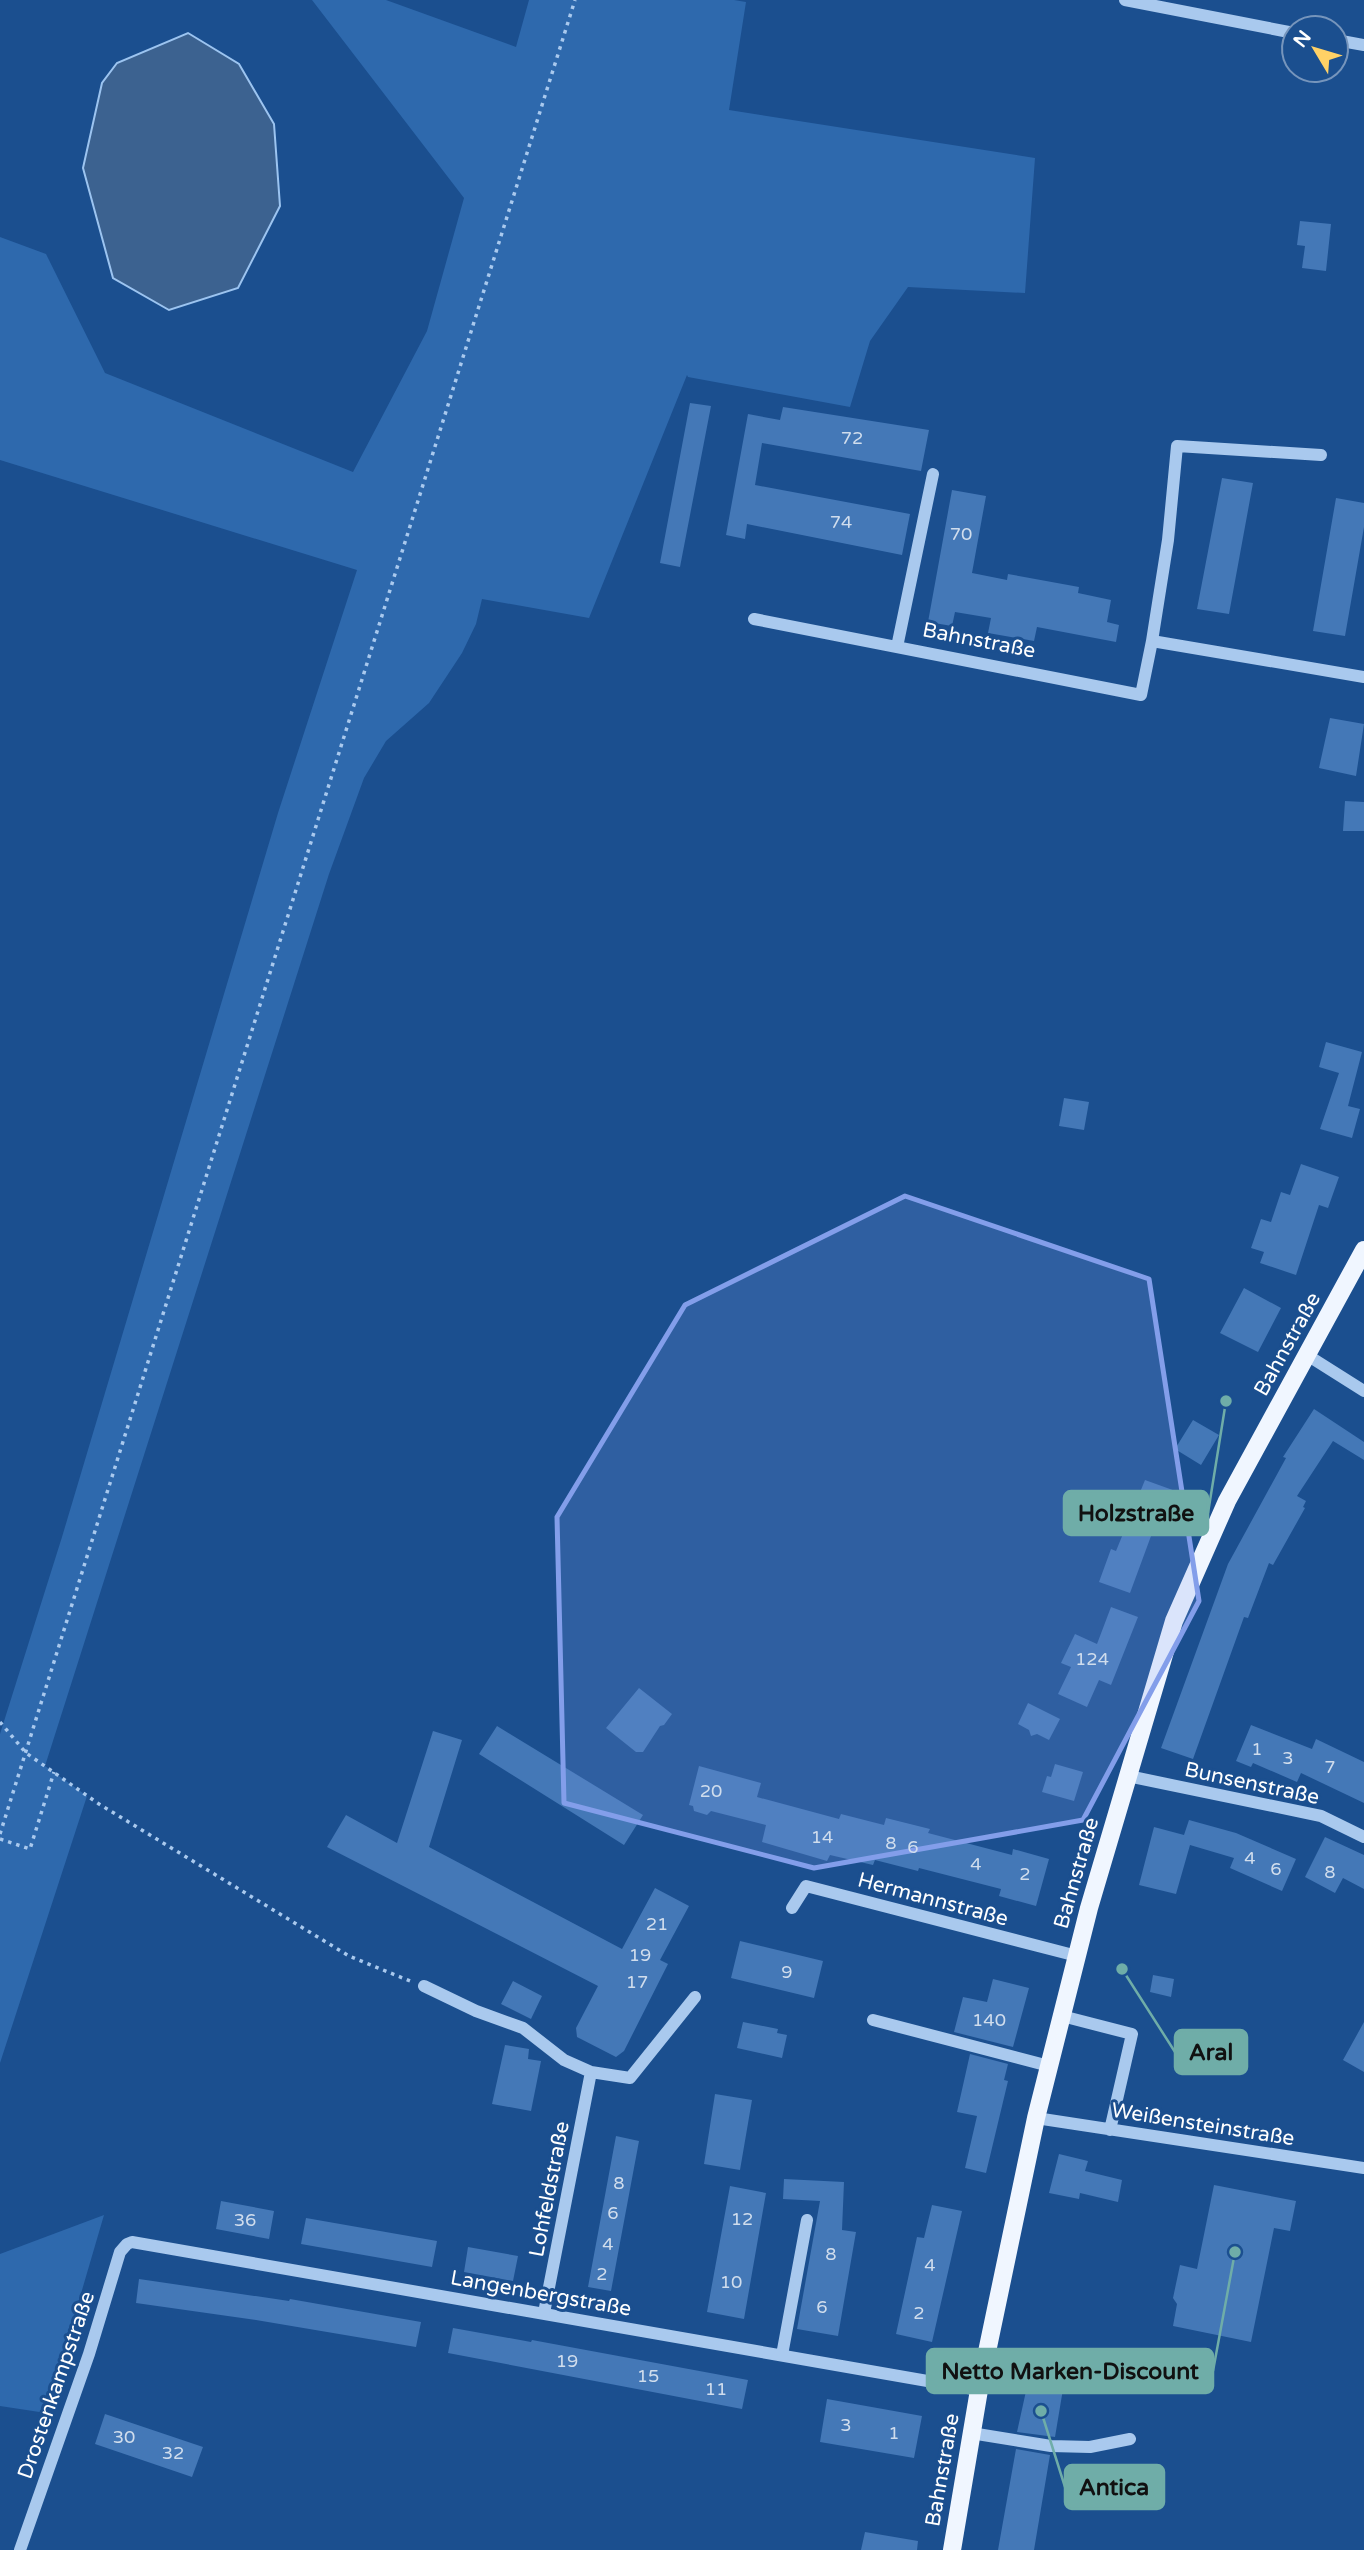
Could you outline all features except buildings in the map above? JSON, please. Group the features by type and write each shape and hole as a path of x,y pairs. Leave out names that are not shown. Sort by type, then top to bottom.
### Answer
{"main road":[{"name":"Bahnstraße","path":"952,2550 979,2390 1036,2118 1077,1956 1174,1621 1247,1462 1364,1250"}],"street":[{"path":"1125,0 1280,30"},
{"name":"Bahnstraße","path":"754,618 1141,695 1168,540 1177,446 1321,455"},
{"path":"897,647 933,474"},
{"path":"1152,641 1364,677"},
{"path":"1307,1355 1364,1391"},
{"name":"Bunsenstraße","path":"1128,1776 1321,1816 1364,1837"},
{"name":"Hermannstraße","path":"792,1908 806,1886 1077,1956"},
{"path":"424,1986 476,2011 523,2028 564,2060 591,2072 630,2078 695,1997"},
{"path":"1062,2016 1132,2034 1110,2130"},
{"path":"873,2020 1049,2066"},
{"name":"Lohfeldstraße","path":"544,2313 591,2072"},
{"name":"Weißensteinstraße","path":"1036,2118 1364,2168"},
{"path":"782,2355 807,2220"},
{"name":"Langenbergstraße","path":"114,2272 123,2247 138,2242 979,2390"},
{"name":"Drostenkampstraße","path":"20,2550 89,2354 114,2272"},
{"path":"971,2433 1051,2446 1090,2447 1130,2439"}],"path":[{"path":"0,1833 575,0"},
{"path":"0,1722 26,1753 99,1804 349,1956 424,1986"},
{"path":"0,1839 30,1849 54,1772"}],"highlighted area":[{"path":"905,1196 1149,1279 1199,1601 1083,1820 814,1868 564,1803 557,1517 685,1305"}],"shaded area":[{"path":"312,0 386,0 516,47 529,0 746,2 729,110 1035,158 1025,293 908,287 870,341 850,407 687,375 589,618 482,599 476,624 462,653 429,703 386,741 364,778 329,874 45,1766 87,1796 0,2063 0,1734 62,1537 278,813 357,570 0,460 0,237 46,254 105,373 353,472 427,331 464,198"},
{"path":"188,33 239,64 274,124 280,206 238,288 169,310 113,278 83,168 102,83 117,63"},
{"path":"104,2215 46,2413 0,2406 0,2254"}],"place":[{"name":"Holzstraße","path":"1226,1401"},
{"name":"Aral","path":"1122,1969"},
{"name":"Netto Marken-Discount","path":"1235,2252"},
{"name":"Antica","path":"1041,2411"}]}
